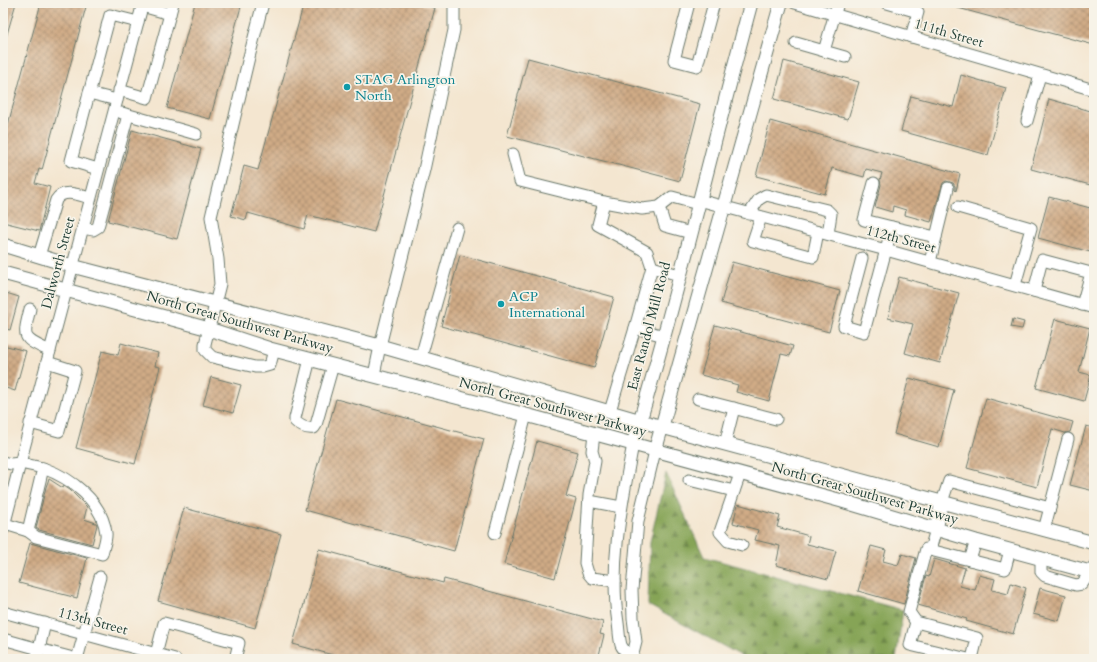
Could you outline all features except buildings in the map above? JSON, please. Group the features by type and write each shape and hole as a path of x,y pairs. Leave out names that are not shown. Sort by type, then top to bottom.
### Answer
{"main road":[{"name":"East Randol Mill Road","path":"633,444 664,336 751,3"},
{"name":"East Randol Mill Road","path":"655,452 781,3"},
{"name":"North Great Southwest Parkway","path":"3,245 72,266 421,357 662,427 1094,543"},
{"name":"North Great Southwest Parkway","path":"3,273 209,329 274,350 526,415 633,444 655,452 842,501 1010,550 1093,571"},
{"path":"936,529 942,502"}],"street":[{"path":"89,93 147,98 173,3"},
{"path":"263,3 211,217 218,259 220,284 205,344 205,350 212,357 256,367 270,365 274,350"},
{"path":"374,375 426,162 454,30 454,3"},
{"path":"689,3 674,60 697,66 714,3"},
{"name":"111th Street","path":"795,3 1094,90"},
{"path":"824,51 838,3"},
{"path":"887,3 918,12 911,37"},
{"path":"142,5 170,14"},
{"name":"Dalworth Street","path":"4,527 7,496 20,463 142,5"},
{"path":"98,168 71,161 110,15 138,22"},
{"path":"796,43 845,57"},
{"path":"1027,121 1040,74"},
{"path":"114,111 196,134"},
{"path":"82,228 96,230 98,227 128,115"},
{"path":"106,139 120,143"},
{"path":"513,154 520,181 604,202 642,209 659,207 665,226 691,233"},
{"path":"874,183 864,220 936,237"},
{"path":"930,262 948,188"},
{"path":"39,256 58,196 64,193 69,193 90,198"},
{"path":"766,195 827,210 831,214 813,257 753,241 755,215 759,198 766,195"},
{"name":"112th Street","path":"659,207 672,197 723,207 886,250 1094,308"},
{"path":"604,202 598,226 647,252 652,267 610,411"},
{"path":"958,207 1031,228 1015,286"},
{"path":"862,258 844,326 864,332 892,226"},
{"path":"421,357 457,228"},
{"path":"1034,291 1042,260 1091,273 1082,305"},
{"path":"652,267 680,275"},
{"path":"30,309 25,328 26,335 29,340 50,351"},
{"path":"635,328 664,336"},
{"path":"310,359 295,418 295,421 300,426 314,428 332,365"},
{"path":"30,423 59,431 75,371 47,362"},
{"path":"698,399 776,419"},
{"path":"725,444 734,408"},
{"path":"495,533 526,415"},
{"path":"594,434 592,451 595,461 589,501 585,563 588,573 592,578 615,581"},
{"path":"1044,530 1068,439"},
{"name":"East Randol Mill Road","path":"632,659 621,646 616,610 615,581 621,507 633,444"},
{"name":"East Randol Mill Road","path":"632,659 636,642 632,590 638,521 655,452"},
{"path":"3,462 11,464 20,463 56,472 85,493 94,503 102,520 106,534 102,554 36,537 28,531 4,527"},
{"path":"28,531 44,468"},
{"path":"740,474 720,532 728,541 742,545"},
{"path":"689,480 734,491"},
{"path":"942,502 949,481 1050,508"},
{"path":"589,501 621,507"},
{"path":"930,550 936,529"},
{"path":"970,560 976,540"},
{"path":"972,659 978,638 916,622 909,612 926,549 1005,569 1010,550"},
{"path":"1041,558 1041,572 1045,576 1076,585 1082,584 1093,571"},
{"path":"3,639 38,654 77,659 100,577"},
{"name":"113th Street","path":"3,612 84,634 140,654 156,654 175,659"},
{"path":"916,622 910,645 968,659"},
{"path":"38,654 45,623"},
{"path":"156,654 164,623 238,643 235,659"}],"green space":[{"path":"666,473 704,557 903,610 896,659 747,659 648,605 650,542"}],"place":[{"name":"STAG Arlington North","path":"347,87"},
{"name":"ACP International","path":"501,304"}]}
